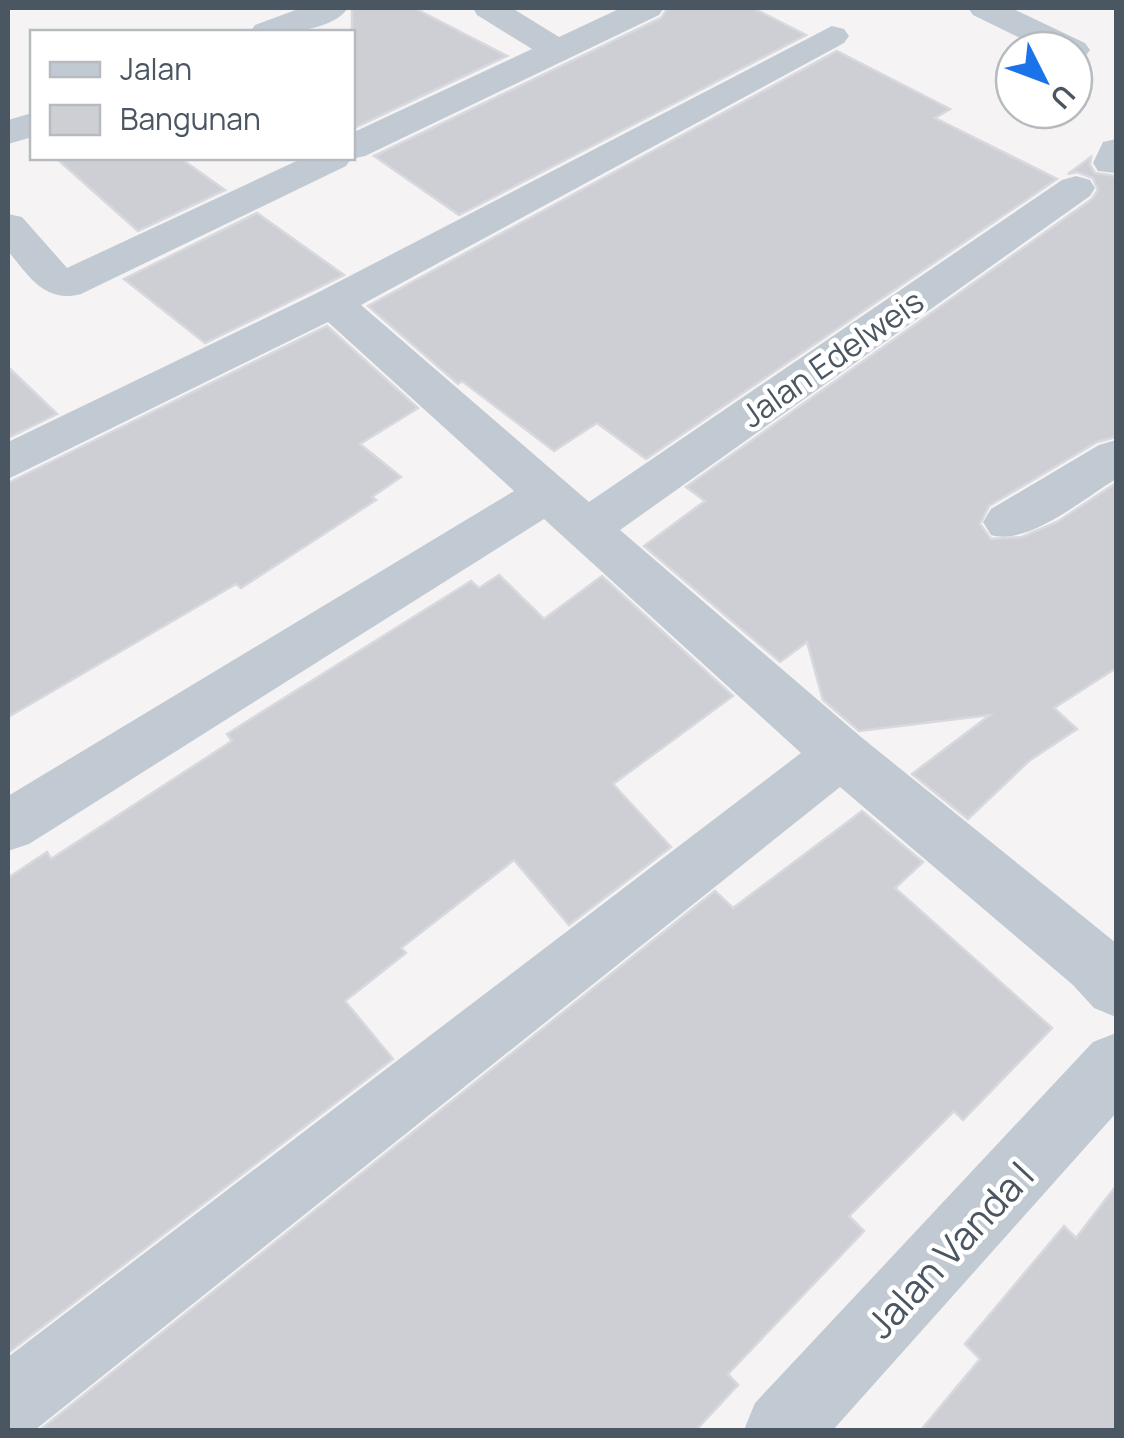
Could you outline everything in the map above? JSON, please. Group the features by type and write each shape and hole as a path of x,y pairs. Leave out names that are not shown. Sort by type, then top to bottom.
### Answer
{"street":[{"path":"272,30 331,8"},
{"path":"490,8 555,49"},
{"path":"355,147 647,8"},
{"path":"985,8 1031,30"},
{"path":"8,462 332,303 832,36"},
{"path":"1116,150 1112,163 1116,162"},
{"path":"8,226 52,277 66,285 329,160"},
{"name":"Jalan Edelweis","path":"587,528 1076,188"},
{"path":"332,303 841,754 1095,964 1116,988"},
{"path":"1008,522 1116,457"},
{"path":"8,826 547,494"},
{"path":"8,1404 841,754"},
{"name":"Jalan Vanda I","path":"782,1430 1116,1066"}],"building":[{"path":"352,8 414,8 507,56 355,128"},
{"path":"668,8 753,8 806,35 459,215 374,156 661,18"},
{"path":"837,51 950,109 935,118 1057,179 646,459 597,423 554,451 462,381 458,384 368,306"},
{"path":"1091,157 1095,173 1116,176 1116,437 1097,442 989,506 980,524 991,539 1022,537 1057,522 1116,483 1116,668 1054,708 1077,729 1029,761 968,819 912,774 990,715 859,731 823,700 807,642 780,662 644,546 705,501 686,487 1092,199 1098,190 1093,178 1077,172 1068,174"},
{"path":"58,160 183,160 225,190 138,231"},
{"path":"257,213 344,275 205,343 124,279"},
{"path":"327,326 418,408 360,444 401,477 372,497 376,500 241,588 236,584 8,717 8,483"},
{"path":"8,367 57,414 8,438"},
{"path":"499,575 544,619 602,576 733,696 613,784 671,847 569,925 514,860 401,948 406,953 345,1001 393,1059 8,1353 8,878 47,852 51,859 232,741 227,734 471,581 479,588"},
{"path":"862,811 923,862 895,888 1052,1028 963,1120 954,1111 849,1216 864,1231 728,1374 738,1385 696,1430 40,1430 715,891 733,908"},
{"path":"1116,1186 1116,1430 921,1430 980,1359 965,1344 1064,1226 1076,1238"}]}
